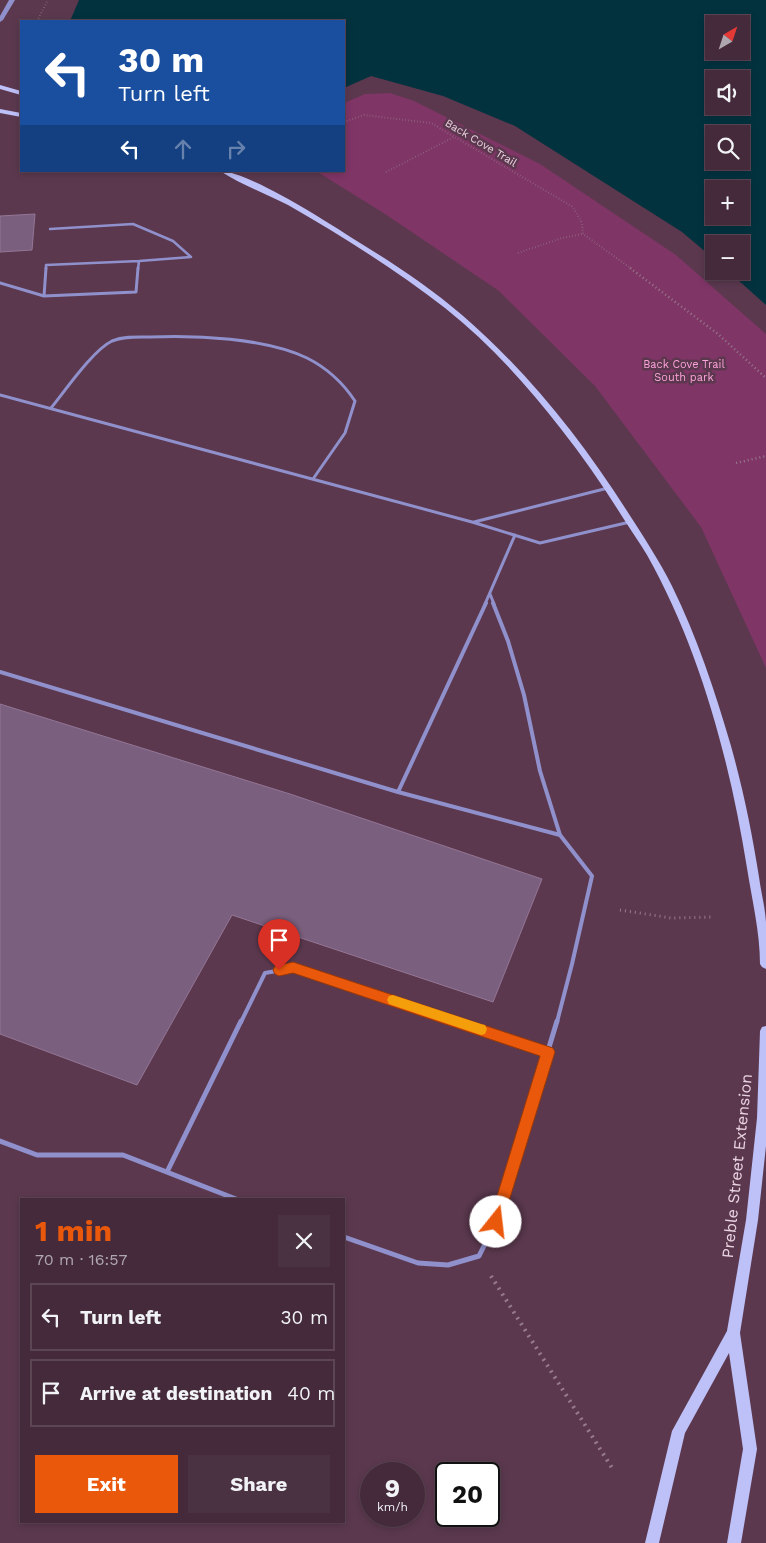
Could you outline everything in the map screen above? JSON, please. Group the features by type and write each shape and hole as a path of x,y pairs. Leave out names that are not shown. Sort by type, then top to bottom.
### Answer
{"main road":[{"path":"0,87 20,93"},
{"path":"0,110 20,116"},
{"path":"225,172 266,190 353,241 425,289 457,314 490,344 529,386 573,438 609,488 656,563 679,612 720,725 746,824 766,964"},
{"name":"Preble Street Extension","path":"652,1543 679,1430 732,1333 752,1220 762,1118 766,1031"},
{"name":"Preble Street Extension","path":"732,1333 750,1449 734,1543"}],"street":[{"path":"0,20 12,0"}],"lane":[{"path":"44,296 46,265 191,257 173,241 133,224 50,229"},
{"path":"0,283 44,296 136,292 139,261"},
{"path":"51,408 99,352 112,342 126,338 198,337 228,339 268,346 314,362 345,386 355,401 353,415 346,434 313,479"},
{"path":"0,395 472,522 540,543 630,522"},
{"path":"472,522 609,488"},
{"path":"398,792 490,594 515,535"},
{"path":"345,1238 418,1263 448,1265 478,1256 496,1222 572,972 592,876 560,835 540,771 524,695 508,641 490,594"},
{"path":"0,672 398,792 560,835"},
{"path":"168,1172 265,973 293,968 548,1052"},
{"path":"0,1141 37,1155 123,1155 233,1198"}],"path":[{"path":"38,20 48,0"},
{"name":"Back Cove Trail","path":"345,122 364,115 432,123 573,207 582,222 583,234"},
{"path":"386,172 454,137"},
{"path":"518,253 562,238 583,234 718,334 766,378"},
{"path":"736,463 766,456"},
{"path":"620,910 671,918 712,917"},
{"path":"478,1256 614,1472"}],"green space":[{"name":"Back Cove Trail South park","path":"390,93 414,101 540,164 676,255 766,334 766,668 701,527 595,386 499,291 385,214 318,172 345,172 345,103 365,94"}],"water":[{"path":"79,0 766,0 766,305 738,280 750,280 750,235 705,235 705,251 682,232 515,126 443,96 371,76 345,88 345,20 70,20"}],"building":[{"path":"35,214 32,250 0,252 0,216"},
{"path":"0,704 290,794 542,879 493,1002 232,915 137,1085 0,1034"}],"slow traffic":[{"path":"393,1000 481,1029"}],"route":[{"path":"279,970 293,968 548,1052 496,1222"}]}
